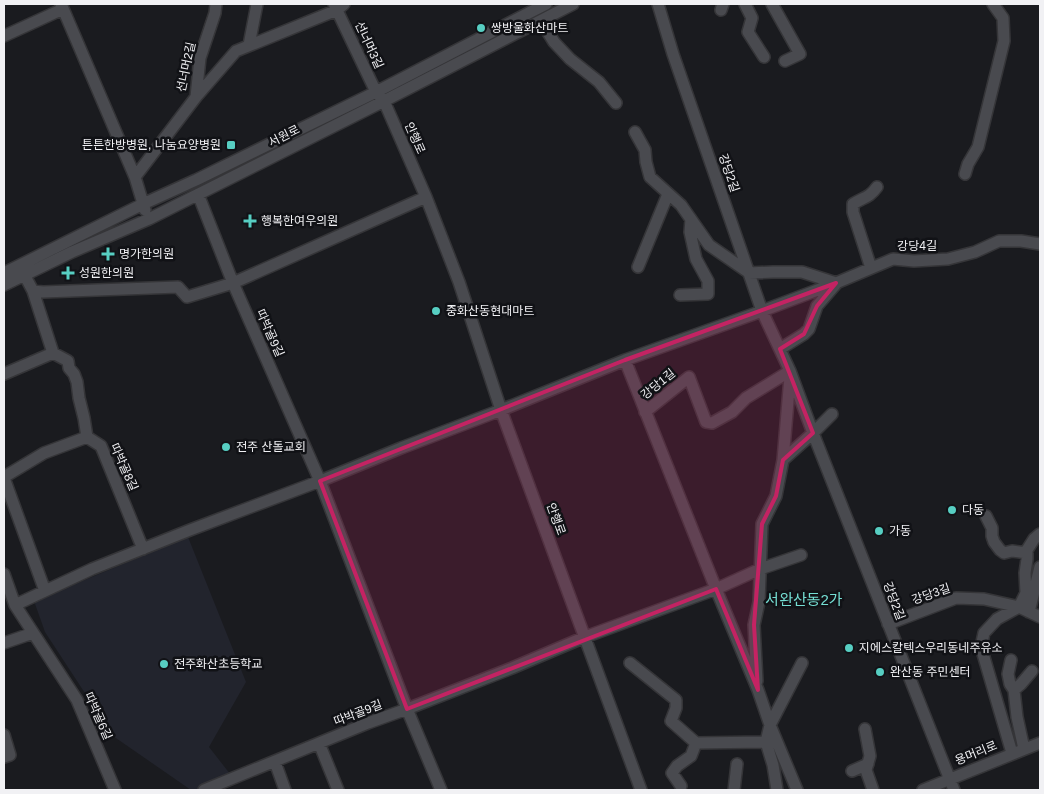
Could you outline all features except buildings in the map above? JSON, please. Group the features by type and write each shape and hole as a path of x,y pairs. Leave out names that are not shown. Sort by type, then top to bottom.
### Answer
{"street":[{"name":"선너머2길","path":"135,178 196,97 200,58 215,13 216,4"},
{"path":"249,45 257,4"},
{"name":"서원로","path":"4,273 376,92 546,4"},
{"name":"서원로","path":"4,285 72,252 149,219 572,4"},
{"name":"강당2길","path":"658,4 762,311 780,348 952,785"},
{"path":"745,4 752,18 748,32 764,57"},
{"path":"772,4 800,54 785,61"},
{"path":"966,174 968,164 978,147 1004,41 1003,18 993,4"},
{"path":"4,36 62,6 135,178 149,219"},
{"name":"선너머3길","path":"196,97 236,51 339,6 376,92"},
{"path":"541,21 554,42 570,59 599,82 616,103"},
{"name":"안행로","path":"376,92 384,101 426,197 459,282 501,410 641,790"},
{"path":"635,132 645,150 650,177 681,205 709,245 749,273 802,272 836,283 818,306 809,329 780,348"},
{"path":"871,268 853,212 853,204 871,195 877,187"},
{"name":"따박골9길","path":"198,194 233,283 320,481 407,709 441,790"},
{"path":"638,267 668,194"},
{"path":"33,291 178,287 187,297 233,283 426,197"},
{"path":"680,295 708,294 708,280 696,259 690,232 691,219"},
{"name":"강당4길","path":"625,360 762,311 893,259 914,261 948,259 975,252 999,241 1021,241 1040,244"},
{"path":"25,276 33,291 53,353 68,362 69,368 74,374 84,418 86,437 44,454 4,478 45,591"},
{"path":"4,374 53,353"},
{"path":"15,604 92,569 625,360 797,790"},
{"path":"758,690 754,625 759,602 762,524 776,496 783,460 790,373"},
{"name":"강당1길","path":"645,412 689,377 706,422 712,423 732,412 746,398 790,373"},
{"path":"783,460 832,414"},
{"name":"따박골8길","path":"86,437 102,446 143,549"},
{"path":"986,516 992,528 992,536 1000,550 1004,553 1012,551 1027,553"},
{"path":"1024,610 1026,550 1040,534"},
{"path":"407,709 512,668 584,637 716,589 760,569 801,554"},
{"path":"1024,610 1040,567"},
{"name":"따박골6길","path":"4,574 15,604 77,700 115,790"},
{"name":"강당3길","path":"888,624 956,598 984,599 1024,610 1040,618"},
{"path":"1012,753 981,647 984,633 997,619 1024,610"},
{"path":"4,643 33,633"},
{"path":"1012,660 1008,674 1010,684 1014,690 1017,717 1024,749"},
{"path":"630,663 676,700 676,708 671,721 696,743 766,742"},
{"path":"777,790 774,765 766,742 770,725 802,663"},
{"path":"1014,690 1032,672"},
{"name":"따박골9길","path":"212,789 368,723 407,709"},
{"path":"865,729 870,756 866,770 873,790"},
{"path":"4,735 7,756"},
{"path":"320,743 338,790"},
{"path":"681,786 672,772 691,756 696,743"},
{"name":"용머리로","path":"923,790 952,785 1012,753 1040,743"},
{"path":"275,762 285,790"},
{"path":"734,790 737,764"},
{"path":"852,770 868,764"}],"highlighted area":[{"path":"836,283 817,306 804,334 780,349 813,433 783,460 776,496 762,524 754,625 758,690 716,589 407,709 320,481 625,360"}],"shaded area":[{"path":"188,537 246,682 209,747 234,779 204,790 191,790 113,736 45,632 34,601"}],"place":[{"name":"쌍방울화산마트","path":"481,28"},
{"name":"튼튼한방병원, 나눔요양병원","path":"231,145"},
{"name":"행복한여우의원","path":"250,221"},
{"name":"명가한의원","path":"108,254"},
{"name":"성원한의원","path":"68,273"},
{"name":"중화산동현대마트","path":"436,311"},
{"name":"전주 산돌교회","path":"226,447"},
{"name":"다동","path":"952,510"},
{"name":"가동","path":"879,531"},
{"name":"지에스칼텍스우리동네주유소","path":"849,648"},
{"name":"전주화산초등학교","path":"164,664"},
{"name":"완산동 주민센터","path":"880,672"}],"district":[{"name":"서완산동2가","path":"804,599"}]}
